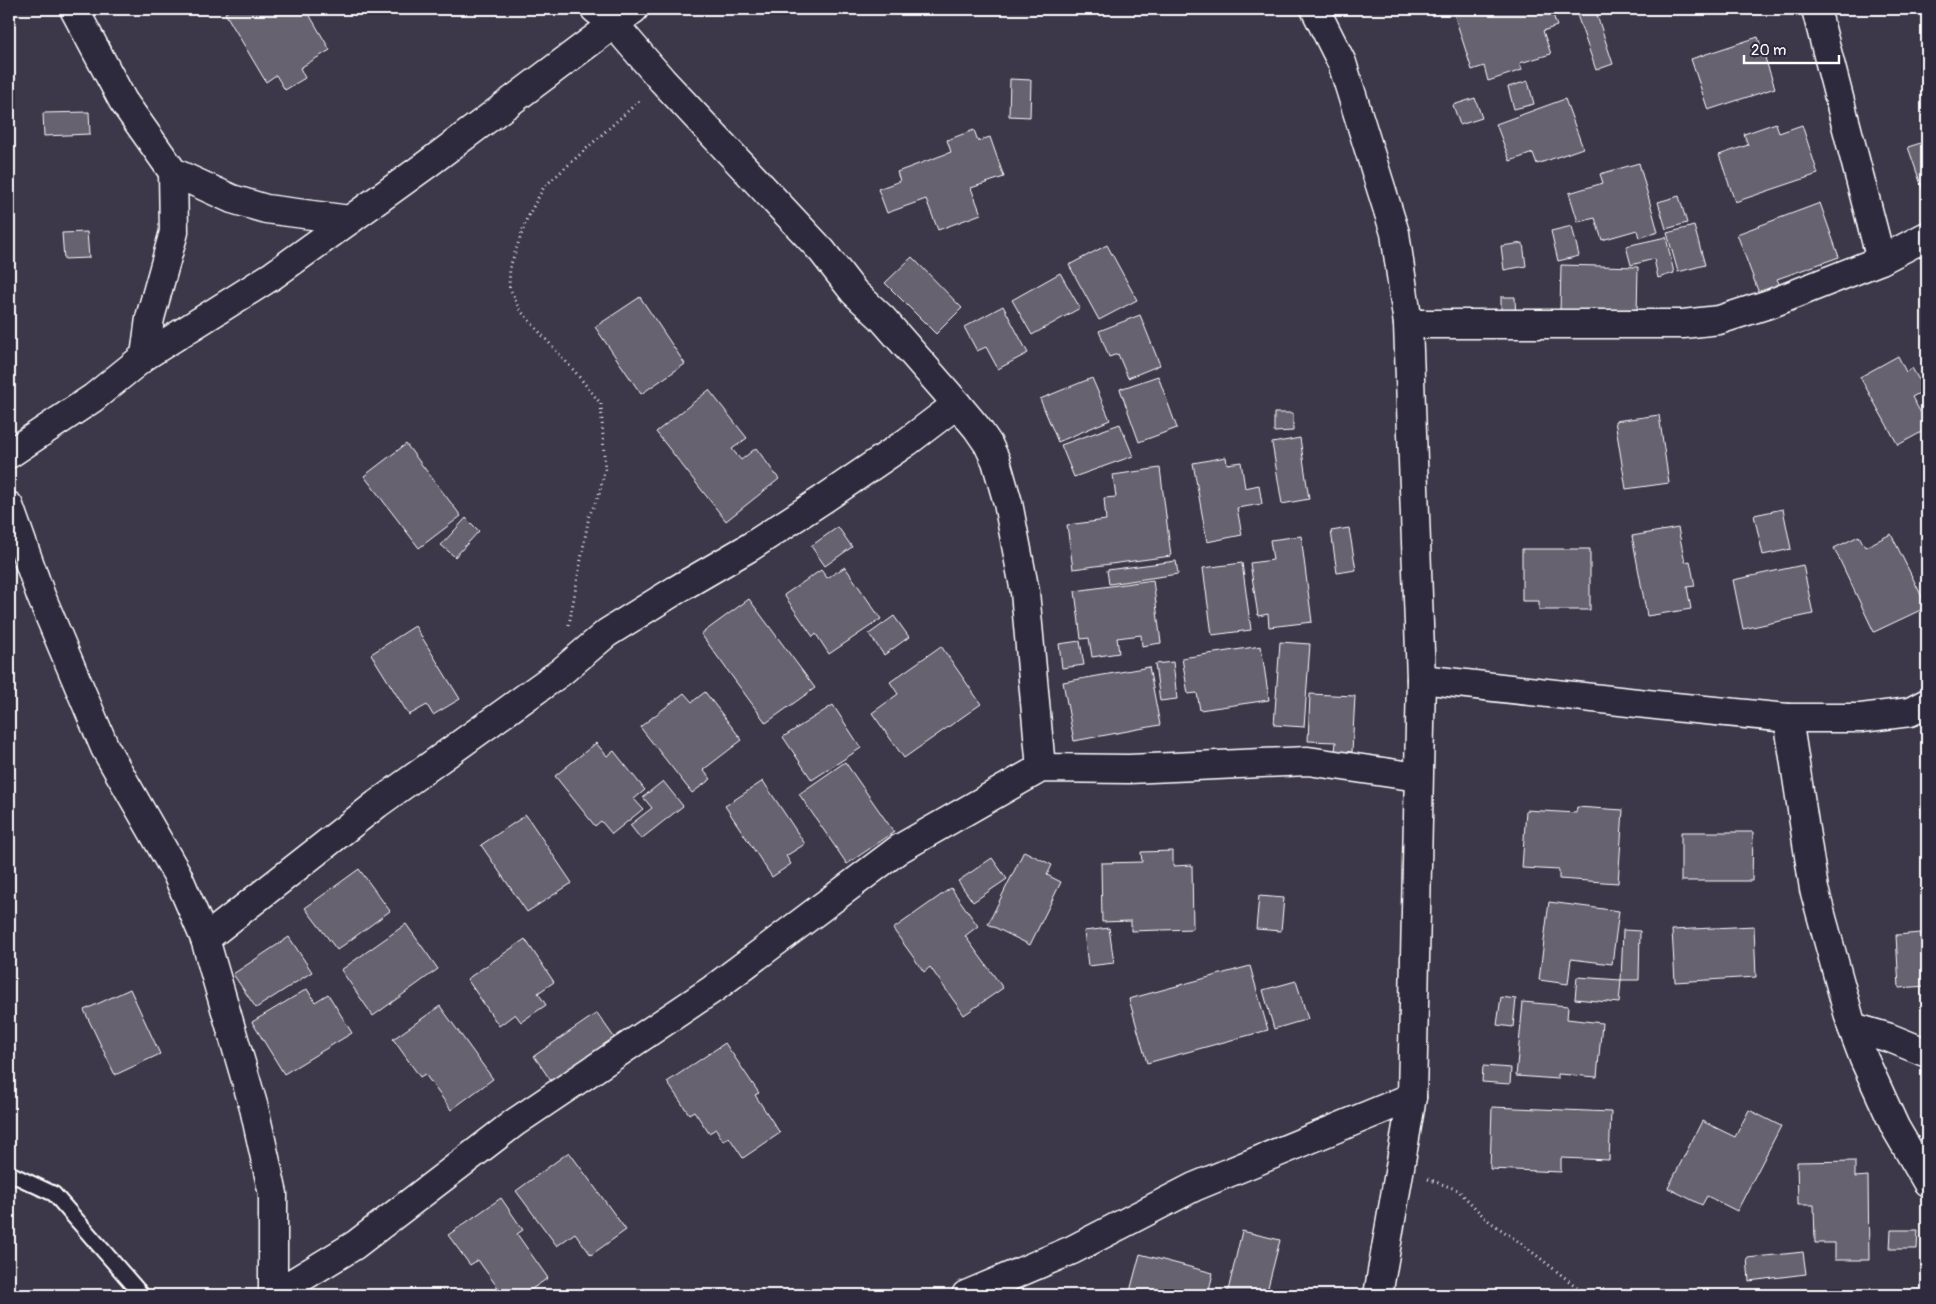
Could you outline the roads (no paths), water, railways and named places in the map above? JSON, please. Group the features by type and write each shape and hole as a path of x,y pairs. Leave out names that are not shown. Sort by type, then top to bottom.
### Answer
{"street":[{"path":"74,9 124,101 173,172 232,199 266,209 350,220"},
{"path":"1315,9 1342,63 1395,233 1408,324 1421,679 1412,1097 1378,1295"},
{"path":"1816,9 1881,260"},
{"path":"9,454 93,398 145,356 272,276 426,165 614,14 662,80 822,251 854,292 888,324 977,428 988,444 996,461 1008,503 1024,592 1041,768"},
{"path":"145,356 150,318 174,232 173,172"},
{"path":"1408,324 1683,324 1719,320 1772,304 1881,260 1927,236"},
{"path":"205,939 377,804 561,672 607,633 775,531 908,442 957,404"},
{"path":"9,506 41,596 105,748 177,874 205,939 254,1108 273,1194 273,1295"},
{"path":"1421,679 1788,718 1861,718 1880,716 1910,712 1927,703"},
{"path":"1788,718 1814,889 1852,1027 1864,1060 1895,1127 1927,1182"},
{"path":"273,1295 355,1245 514,1123 713,989 899,849 1041,768 1130,769 1308,761 1418,776"},
{"path":"1852,1027 1890,1038 1927,1053"},
{"path":"966,1295 1072,1250 1194,1188 1412,1097"}],"lane":[{"path":"9,1173 54,1194 142,1295"}]}
